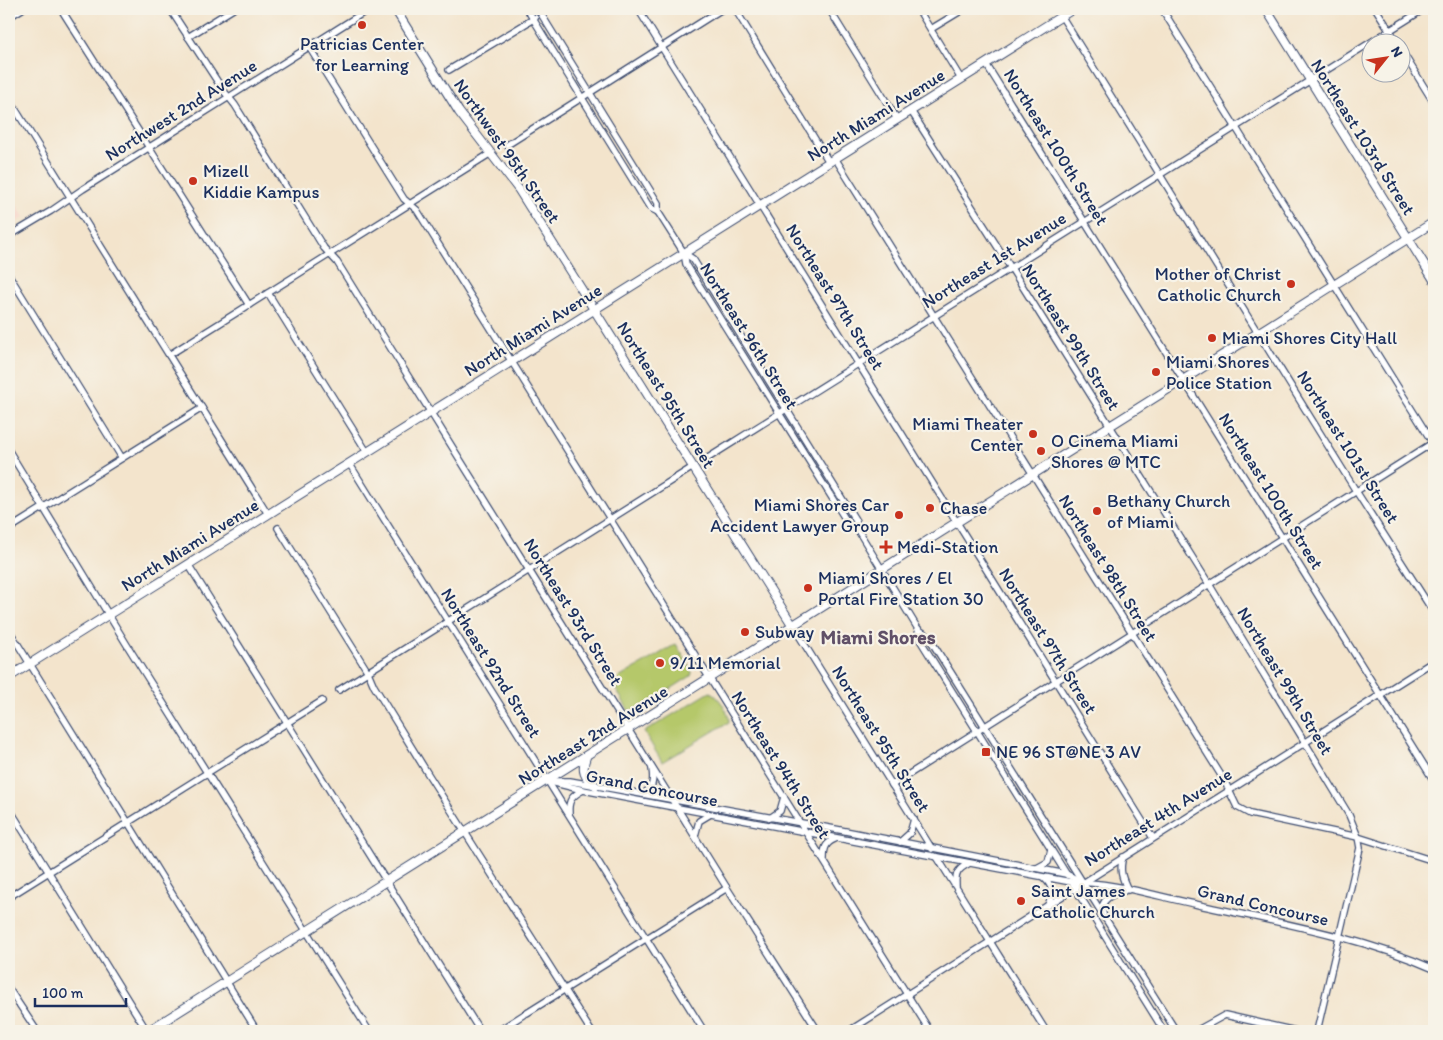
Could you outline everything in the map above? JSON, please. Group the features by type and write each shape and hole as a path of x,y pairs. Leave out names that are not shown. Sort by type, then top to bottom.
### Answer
{"main road":[{"name":"Northwest 95th Street","path":"395,9 459,112 519,190 594,309"},
{"name":"North Miami Avenue","path":"9,677 1073,9"},
{"name":"Northeast 103rd Street","path":"1266,9 1434,280"},
{"name":"Northeast 2nd Avenue","path":"148,1031 1434,222"},
{"name":"Northeast 95th Street","path":"594,309 793,626"},
{"path":"586,757 584,773 587,779 596,786"}],"street":[{"path":"9,17 22,9"},
{"path":"61,9 249,305"},
{"name":"Northeast 93rd Street","path":"170,9 324,248 337,262 726,888 818,1031"},
{"path":"188,37 233,9"},
{"name":"Northwest 2nd Avenue","path":"9,236 369,9"},
{"path":"528,9 650,208 658,212 684,253"},
{"name":"Northeast 97th Street","path":"638,9 1153,838"},
{"path":"507,145 722,9"},
{"name":"Northeast 98th Street","path":"735,9 934,316 1238,807 1250,814 1358,837 1434,861"},
{"path":"829,9 897,119"},
{"path":"918,9 961,79"},
{"path":"931,29 964,9"},
{"name":"Northeast 101st Street","path":"1057,9 1260,333 1356,491 1434,613"},
{"path":"892,785 1434,443 1162,9"},
{"path":"1376,9 1390,31"},
{"name":"Northeast 1st Avenue","path":"708,458 1424,9"},
{"path":"449,70 534,18 539,11 658,203 658,212"},
{"name":"Northeast 94th Street","path":"309,47 404,199 417,210 930,1031"},
{"name":"Northeast 100th Street","path":"986,64 1434,781"},
{"path":"1410,64 1434,103"},
{"path":"9,99 268,514"},
{"name":"Northeast 99th Street","path":"910,111 1209,584 1349,814 1358,837"},
{"path":"169,356 491,154"},
{"name":"Northeast 96th Street","path":"684,253 693,259 856,522 856,527 918,629 920,640 1164,1031"},
{"name":"Northeast 96th Street","path":"684,253 686,264 849,525 856,527"},
{"path":"9,275 122,458"},
{"path":"268,293 367,452"},
{"path":"9,529 202,408"},
{"path":"9,451 108,614 369,1031"},
{"name":"Northeast 92nd Street","path":"349,463 704,1031"},
{"path":"339,690 693,468"},
{"path":"278,528 465,833 590,1031"},
{"path":"188,564 480,1031"},
{"name":"Northeast 95th Street","path":"793,626 1046,1031"},
{"name":"Northeast 96th Street","path":"918,629 928,636 1176,1031"},
{"path":"9,630 257,1031"},
{"name":"Northeast 4th Avenue","path":"849,1031 1048,905 1073,885 1082,882 1123,857 1434,661"},
{"path":"9,898 322,702"},
{"path":"642,794 650,789 652,785 654,777 652,767"},
{"name":"Grand Concourse","path":"547,781 566,781 642,794 1066,874 1082,882 1128,890 1339,937 1403,956 1434,969"},
{"name":"Grand Concourse","path":"547,781 582,790 1044,877 1073,885"},
{"path":"569,815 569,801 582,790"},
{"path":"770,818 780,811 784,797"},
{"path":"9,808 148,1031"},
{"path":"695,836 699,821 710,814"},
{"path":"900,842 910,833 914,819"},
{"path":"1317,1031 1360,848 1358,837"},
{"path":"824,862 824,848 835,838"},
{"path":"1037,868 1048,862 1051,850"},
{"path":"1103,916 1101,909 1104,901 1116,893 1128,890 1121,875 1120,868 1123,857"},
{"path":"956,887 956,874 962,867 968,864"},
{"path":"1044,877 1049,882 1052,890 1048,905"},
{"path":"498,1031 726,888"},
{"path":"9,989 37,1031"},
{"path":"1196,1031 1220,1017 1229,1016 1296,1031"}],"shaded area":[{"path":"9,193 24,217 9,227"}],"green space":[{"path":"676,644 691,669 691,676 636,711 628,710 612,682"},
{"path":"710,692 723,705 728,714 729,722 662,762 644,732"}],"place":[{"name":"Patricias Center for Learning","path":"362,25"},
{"name":"Mizell Kiddie Kampus","path":"193,181"},
{"name":"Mother of Christ Catholic Church","path":"1291,284"},
{"name":"Miami Shores City Hall","path":"1212,338"},
{"name":"Miami Shores Police Station","path":"1156,372"},
{"name":"Miami Theater Center","path":"1033,434"},
{"name":"O Cinema Miami Shores @ MTC","path":"1041,451"},
{"name":"Chase","path":"930,508"},
{"name":"Bethany Church of Miami","path":"1097,511"},
{"name":"Miami Shores Car Accident Lawyer Group","path":"899,515"},
{"name":"Medi-Station","path":"886,547"},
{"name":"Miami Shores / El Portal Fire Station 30","path":"808,588"},
{"name":"Subway","path":"745,632"},
{"name":"9/11 Memorial","path":"660,663"},
{"name":"NE 96 ST@NE 3 AV","path":"986,752"},
{"name":"Saint James Catholic Church","path":"1021,901"}],"district":[{"name":"Miami Shores","path":"878,637"}]}
